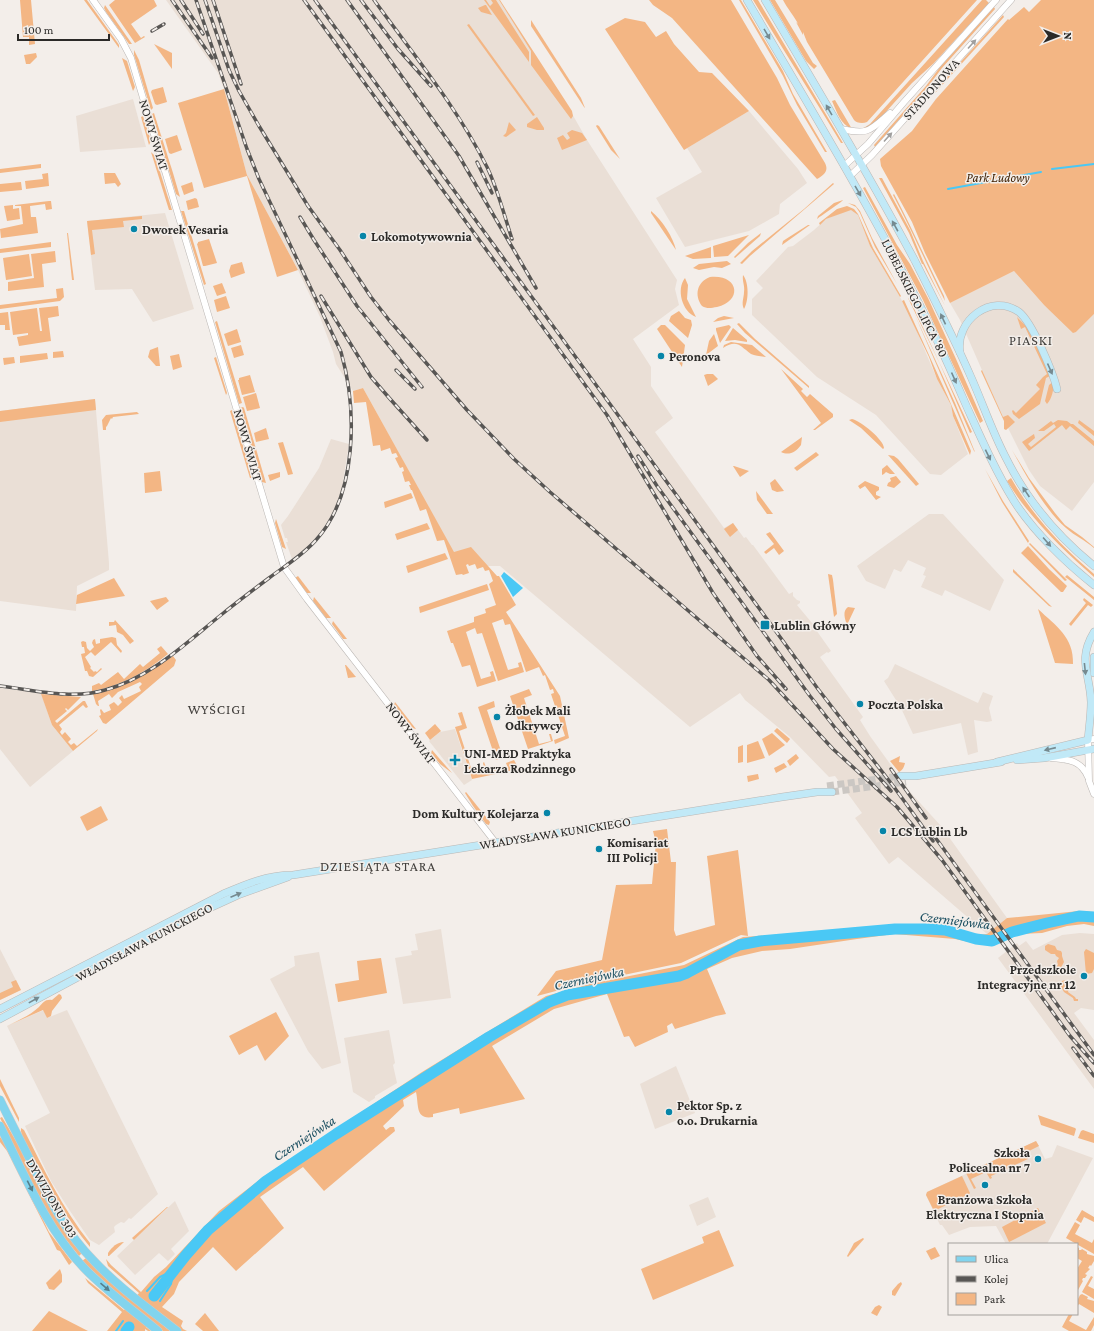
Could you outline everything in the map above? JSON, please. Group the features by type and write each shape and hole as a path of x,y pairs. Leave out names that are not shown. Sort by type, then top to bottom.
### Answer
{"main road":[{"name":"LUBELSKIEGO LIPCA '80","path":"747,0 850,176 914,292 943,352 989,457 1003,483 1022,512 1049,545 1094,585"},
{"name":"LUBELSKIEGO LIPCA '80","path":"765,0 841,129 914,260 961,354 998,442 1016,476 1050,524 1073,548 1094,566"},
{"path":"961,354 961,338 966,324 976,313 992,306 1004,307 1019,312 1029,323 1033,331 1057,389"},
{"path":"900,776 916,776 997,762 1091,740 1091,702 1084,665 1088,644 1094,632"},
{"path":"1094,657 1094,673"},
{"path":"997,762 1044,758 1091,750"},
{"path":"906,782 916,776"},
{"name":"WŁADYSŁAWA KUNICKIEGO","path":"817,792 827,786"},
{"name":"WŁADYSŁAWA KUNICKIEGO","path":"0,1009 223,894 256,880 817,792 832,792"},
{"name":"WŁADYSŁAWA KUNICKIEGO","path":"0,1019 192,916 238,895 293,875"},
{"name":"DYWIZJONU 303","path":"0,1100 46,1192 65,1225 92,1260 113,1280 177,1331"},
{"name":"DYWIZJONU 303","path":"0,1126 42,1209 58,1235 84,1268 126,1306 158,1331"}],"street":[{"name":"NOWY ŚWIAT","path":"93,0 121,39 131,58 284,567 495,842"},
{"name":"STADIONOWA","path":"844,166 868,144 996,0"},
{"name":"STADIONOWA","path":"850,176 1011,0"},
{"name":"STADIONOWA","path":"841,129 861,132 870,130 904,102"},
{"path":"1089,781 1091,740"},
{"path":"1044,758 1068,760 1076,763 1084,770 1094,794"}],"shaded area":[{"path":"166,0 499,0 677,280 675,289 679,305 633,339 651,367 651,386 673,418 655,432 724,528 733,523 744,538 746,537 753,545 789,594 793,592 793,596 800,601 797,605 812,623 815,623 814,627 831,651 820,657 863,717 860,720 870,736 911,793 941,826 1007,918 987,934 898,857 889,864 855,818 862,813 835,776 829,777 790,737 745,700 740,693 690,727 500,566 488,566 454,553 363,388 353,391 336,364 320,317 298,270 247,175 224,89 218,73"},
{"path":"133,99 146,147 80,152 76,116"},
{"path":"749,111 798,169 807,183 780,204 779,214 749,231 685,247 656,198 702,172 687,148"},
{"path":"851,209 858,215 870,246 912,320 937,379 951,405 953,416 968,454 941,475 930,474 876,415 817,377 752,315 752,299 763,288 756,281 788,247 793,246 826,219"},
{"path":"165,213 194,309 153,322 132,289 95,290 87,221"},
{"path":"1014,271 1044,305 1076,332 1094,314 1094,482 1072,511 1040,486 1029,470 1003,418 960,320 950,303"},
{"path":"95,399 109,570 77,586 76,611 0,601 0,411"},
{"path":"331,439 349,444 342,488 337,504 320,533 307,547 292,559 286,542 288,542 287,538 285,538 281,525 319,468"},
{"path":"929,514 943,514 1004,580 990,611 945,590 942,596 921,587 926,576 923,575 926,568 908,560 901,572 894,569 885,589 866,581 857,566"},
{"path":"895,664 978,703 983,692 993,696 989,708 992,721 987,722 974,720 978,752 968,755 961,723 913,734 901,708 884,681 888,678"},
{"path":"0,688 41,693 52,725 73,751 30,787 0,749"},
{"name":"UNI-MED Praktyka Lekarza Rodzinnego","path":"455,729 472,780 464,785 429,741 440,732"},
{"path":"441,929 451,998 403,1004 395,958 412,955 411,951 418,950 415,934"},
{"path":"1080,933 1094,934 1094,1010 1081,1008 1074,1013 1094,1040 1094,1089 998,958 1017,943 1019,946 1026,941 1033,950 1062,935"},
{"path":"0,949 21,990 0,1000"},
{"path":"319,952 341,1063 322,1069 308,1051 270,979 295,966 294,956"},
{"path":"44,1010 47,1018 67,1010 158,1194 131,1219 129,1218 124,1223 121,1222 116,1225 114,1227 115,1232 99,1245 90,1240 51,1181 25,1126 50,1113 7,1026"},
{"path":"389,1030 395,1063 393,1065 397,1083 375,1096 375,1098 369,1102 353,1092 344,1038"},
{"path":"676,1066 695,1113 655,1129 640,1084"},
{"path":"1036,1141 1045,1159 1052,1157 1057,1145 1093,1158 1048,1243 1005,1243 996,1226 970,1227 949,1235 942,1225 940,1225 926,1195 927,1192"},
{"path":"708,1197 716,1217 697,1226 689,1205"},
{"path":"175,1201 189,1231 171,1249 175,1254 168,1261 159,1253 135,1275 117,1256"}],"green space":[{"path":"20,0 31,0 35,44 29,45 29,37 23,37"},
{"path":"84,0 87,0 119,45 119,48"},
{"path":"115,0 154,0 157,6 131,24 141,38 144,36 145,37 135,43 109,5"},
{"path":"484,0 486,0 490,6 493,3 491,0 496,0 529,52 529,62"},
{"path":"499,0 572,111 573,116 571,119 531,65 531,51"},
{"path":"649,0 731,0 777,78 790,105 825,163 826,171 824,174 817,179 672,18 653,5"},
{"path":"739,0 741,0 783,71 793,94 827,152 825,152 797,105 783,76"},
{"path":"753,0 758,0 843,143 841,143"},
{"path":"770,0 775,0 813,63 817,66 814,69 806,61"},
{"path":"783,0 977,0 867,122 862,123 854,120 807,42 803,32 803,35 796,22 798,24 797,21"},
{"path":"982,0 986,0 989,3 934,63 912,83 874,125 862,129 870,124"},
{"name":"Park Ludowy","path":"1041,0 1094,0 1094,314 1076,332 1073,333 1044,305 1014,271 950,303 925,253 912,222 881,166 880,159 912,131 936,99 1008,19 1009,20 1024,7 1029,12"},
{"path":"105,5 132,44 129,44 106,12 104,8"},
{"path":"485,5 492,15 481,12 478,8"},
{"path":"994,7 995,9 942,68 927,88 875,147 874,145 926,86 940,67"},
{"path":"1003,15 1004,17 935,93 938,87"},
{"path":"625,18 645,22 656,37 666,31 674,44 699,72 712,73 749,111 684,150 605,29"},
{"path":"531,20 581,98 585,108 531,26"},
{"path":"469,24 535,115 533,116 467,25"},
{"path":"154,44 172,53 172,69"},
{"path":"134,50 139,60 153,108 151,110 134,55"},
{"path":"36,53 37,57 30,64 26,64 24,55"},
{"path":"122,58 127,61 135,87 133,91"},
{"path":"163,87 167,102 157,105 155,104 151,92 152,90"},
{"path":"224,89 247,175 298,270 277,277 247,176 204,188 178,103"},
{"path":"835,100 852,129 848,127 839,117 832,101"},
{"path":"154,113 180,197 176,194 152,114"},
{"path":"143,116 151,141 149,145 141,117"},
{"path":"537,117 544,130 537,130 527,127 527,124"},
{"path":"509,122 516,130 506,137 503,136 506,133"},
{"path":"597,125 620,159 611,150 596,126"},
{"path":"572,130 582,133 587,140 562,150 557,138 563,135 567,140 570,138 567,133"},
{"path":"177,135 182,150 171,154 169,153 165,139"},
{"path":"151,152 155,156 172,210 169,210"},
{"path":"41,164 41,168 0,173 0,169"},
{"path":"48,173 49,186 26,189 25,181 43,179 42,174"},
{"path":"104,173 115,173 121,184 118,187 115,183 105,184"},
{"path":"879,178 882,178 910,230 945,306 922,264 909,233"},
{"path":"21,182 22,190 0,192 0,184"},
{"path":"192,182 194,191 184,195 181,186"},
{"path":"833,183 834,184 742,264 740,263 752,251 804,209"},
{"path":"865,187 928,298 983,421 980,423 923,300 863,188"},
{"path":"894,194 944,296 945,301 893,195"},
{"path":"195,198 197,199 199,207 188,210 186,201"},
{"path":"843,200 817,219 818,216 834,203"},
{"path":"51,201 52,209 46,210 45,204 30,206 31,217 36,217 38,233 1,238 0,229 23,224 21,206 15,205"},
{"path":"848,203 855,205 860,211 872,238 897,284 875,247 860,213 856,207"},
{"path":"13,205 13,209 19,208 20,219 7,221 4,206"},
{"path":"847,206 854,209 858,214 873,248 901,296 900,297 870,246 858,215 851,210 826,219 820,225 819,223 837,209"},
{"path":"181,211 184,211 206,284 204,285"},
{"path":"651,211 666,229 676,250 651,213"},
{"path":"142,216 142,219 123,221 124,227 92,230 95,254 91,255 87,221"},
{"path":"810,225 782,245 783,241"},
{"path":"68,233 74,280 72,280"},
{"path":"761,233 760,236 735,258 734,257 748,243"},
{"path":"749,235 728,256 714,257 713,246"},
{"path":"209,239 217,263 203,266 197,244 198,242"},
{"path":"51,242 51,247 0,253 0,249"},
{"path":"711,247 711,258 693,259 685,256"},
{"path":"55,251 56,262 42,264 44,287 8,291 8,282 34,278 31,254"},
{"path":"29,254 32,276 6,280 3,258"},
{"path":"727,261 731,264 722,268 714,267 699,270 693,268 699,264"},
{"path":"242,262 245,273 231,278 229,271 231,265"},
{"path":"743,275 748,292 746,306 744,309 743,305"},
{"path":"710,277 720,277 727,280 732,284 734,294 725,304 717,307 706,308 702,306 698,298 698,289 702,282"},
{"path":"685,278 688,285 687,299 696,317 687,310 682,300 681,288"},
{"path":"222,283 226,293 217,296 213,286"},
{"path":"63,288 64,297 60,301 0,309 0,305 57,298 56,289"},
{"path":"226,296 230,308 217,312 214,300"},
{"path":"908,298 911,300 972,432 970,433 940,364"},
{"path":"904,300 948,397 971,451 970,455 953,416 951,405 937,379 929,357 902,301"},
{"path":"58,306 59,316 48,318 51,341 19,346 17,337 28,335 28,333 13,335 10,312 37,308 40,331 42,331 39,308"},
{"path":"679,311 685,318 691,320 692,325 688,338 669,321 671,316"},
{"path":"8,312 10,330 5,330 5,325 0,325 0,313"},
{"path":"914,313 955,403 975,452 974,451"},
{"path":"724,316 734,318 713,322 718,318"},
{"path":"1017,317 1026,326 1027,325 1050,376 1046,378 1040,404 1019,419 1013,414 1012,411 1013,410 1016,413 1040,389 1036,385 1047,374 1025,327 1021,329"},
{"path":"217,321 242,403 239,404 215,322"},
{"path":"739,323 809,386 809,388 745,333 737,324"},
{"path":"661,325 665,325 685,345 682,367 657,329"},
{"path":"729,325 731,327 720,343 716,328"},
{"path":"733,328 747,340 747,342 735,340 725,341"},
{"path":"237,329 241,342 228,346 224,334"},
{"path":"714,334 718,346 706,355 709,341"},
{"path":"731,342 752,345 766,357 751,354 741,346 735,344 728,345 723,348 724,345"},
{"path":"241,345 244,355 234,358 231,348"},
{"path":"158,347 160,366 156,366 148,357 150,350"},
{"path":"63,351 64,357 53,358 53,352"},
{"path":"47,353 48,359 20,363 20,356"},
{"path":"179,354 182,367 173,370 170,356"},
{"path":"14,357 15,363 4,365 3,358"},
{"path":"216,357 227,393 226,395 214,358"},
{"path":"781,369 803,389 801,391 807,397 810,394 833,414 833,417 813,430 821,423"},
{"path":"982,370 1003,417 1008,415 1015,422 1006,430 1004,429 1004,421 981,371"},
{"path":"713,374 718,379 708,386 704,375"},
{"path":"250,375 255,392 242,395 238,380 239,378"},
{"path":"1053,382 1052,394 1047,404 1045,401 1049,385"},
{"path":"363,388 454,552 471,547 497,576 499,576 516,605 506,612 560,696 569,738 555,744 554,740 565,736 551,694 554,693 553,689 550,690 545,675 543,676 539,667 526,672 510,624 505,625 503,619 492,623 508,670 519,667 518,663 521,662 524,672 498,681 482,633 477,634 475,628 466,632 481,679 491,676 490,672 493,671 496,681 477,687 470,665 462,667 447,631 474,622 474,617 486,613 485,609 496,605 489,584 493,581 489,570 485,571 483,567 477,569 475,564 469,566 468,564 466,565 469,573 456,575 444,540 437,541 426,509 420,511 409,485 411,485 409,481 405,482 402,472 404,471 403,467 400,468 395,458 398,457 396,453 392,454 390,448 381,451 380,445 373,446 366,402 354,403 353,391"},
{"path":"256,393 260,408 247,411 243,397"},
{"path":"95,399 96,410 0,422 0,411"},
{"path":"243,407 266,483 262,482 240,408"},
{"path":"232,410 252,478 250,478 230,411"},
{"path":"137,412 139,414 111,418 106,430 103,430 102,420 106,415"},
{"path":"852,419 861,423 871,431 880,440 884,448 883,449 861,428 849,420"},
{"path":"1058,420 1067,421 1073,424 1094,441 1094,446 1070,426 1066,430 1062,425 1029,451 1022,442 1034,434 1035,438 1028,444 1031,447 1056,427 1054,424 1044,431 1038,431 1051,421 1053,423"},
{"path":"1079,420 1094,431 1094,436 1078,423"},
{"path":"266,428 269,439 256,442 254,433"},
{"path":"802,437 801,445 797,450 787,454 781,452"},
{"path":"283,442 293,474 288,475 278,443"},
{"path":"1012,450 1029,478 1065,525 1094,548 1066,528 1051,512 1029,480"},
{"path":"816,452 819,455 797,471 794,468"},
{"path":"888,455 894,456 898,459 919,484 916,486"},
{"path":"887,465 895,474 886,472 882,475 882,469"},
{"path":"734,466 749,471 740,477"},
{"path":"985,469 1003,501 1029,541 1028,543 1002,502"},
{"path":"160,471 162,491 145,493 144,473"},
{"path":"280,472 280,477 270,481 268,475"},
{"path":"896,476 901,482 894,488 887,486 891,481 890,478"},
{"path":"1011,478 1028,505 1048,530 1070,553 1094,574 1094,577 1058,544 1025,507 1007,481"},
{"path":"775,479 784,491 777,492 772,490 770,483"},
{"path":"865,481 879,487 876,495 881,497 876,500 865,486 860,489 858,486"},
{"path":"756,491 773,514 767,514 757,500"},
{"path":"411,493 413,498 385,508 384,502"},
{"path":"276,519 286,549 282,547 275,523"},
{"path":"427,523 430,529 397,540 395,534"},
{"path":"733,523 738,530 730,537 724,529"},
{"path":"770,532 784,551 779,555 774,548 766,554 764,552 774,544 766,534"},
{"path":"1030,543 1067,580 1065,581 1029,544"},
{"path":"1028,546 1067,586 1063,592 1061,592 1021,553"},
{"path":"445,553 448,559 408,573 406,566"},
{"path":"1013,569 1052,607 1049,606 1013,572"},
{"path":"828,574 832,575 833,580 837,614 834,617"},
{"path":"1067,575 1094,597 1094,600 1065,577"},
{"path":"298,576 311,593 307,593 295,578"},
{"path":"114,578 125,596 76,604 77,595"},
{"path":"487,584 489,590 420,613 419,607"},
{"path":"166,597 169,601 157,610 150,601"},
{"path":"314,597 331,618 326,618 313,601"},
{"path":"1084,598 1093,605 1091,607 1088,605 1071,626 1069,624 1086,603 1083,600"},
{"path":"848,607 855,608 847,625 845,611"},
{"path":"1038,609 1063,633 1067,639 1073,655 1073,664 1055,663"},
{"path":"115,620 134,641 130,644 123,635 117,632 116,625 109,626 109,622 114,622"},
{"path":"333,621 347,639 343,639 332,624"},
{"path":"112,637 116,638 117,645 122,651 121,653 111,642 95,656 91,652 85,657 91,667 90,668 94,672 97,672 101,668 102,669 93,677 89,676 87,671 85,671 81,654 85,653 81,642 86,642 87,648 90,651 94,647 92,643 93,640 95,639 96,644 100,643 100,639"},
{"path":"161,646 168,654 151,667 123,682 92,691 92,686 99,683 101,685 118,672 124,679 140,664 143,667 160,653 157,649"},
{"path":"173,656 176,660 174,666 106,724 103,723 99,716 101,715 101,709 104,713 111,710 109,705 114,702 118,706 122,702 119,698 122,695 124,699 141,691 139,687 142,684 140,682 118,692 112,698 109,694 98,701 99,706 96,704 93,694 116,688 135,680"},
{"path":"346,665 356,677 348,678"},
{"path":"529,689 532,695 524,698 539,744 551,741 549,734 551,734 553,741 528,749 510,696"},
{"path":"41,694 81,697 68,710 66,708 65,709 67,711 55,721 57,723 83,701 85,701 88,707 86,708 83,705 59,725 62,729 60,732 62,735 65,732 71,739 68,742 71,745 74,743 77,746 98,729 97,731 73,751 52,725"},
{"path":"494,701 495,707 487,710 503,757 496,760 478,707"},
{"path":"395,702 416,729 412,728 394,705"},
{"path":"462,712 467,728 459,731 472,771 484,768 484,762 488,772 502,767 503,770 508,768 506,763 514,760 519,769 472,779 455,727 462,725 458,713"},
{"path":"435,724 441,731 430,740 425,733"},
{"path":"777,728 790,739 787,743 774,731"},
{"path":"772,733 785,745 769,756 762,739"},
{"path":"758,741 765,758 747,763 747,745"},
{"path":"743,745 743,762 738,763 738,747"},
{"path":"432,750 452,773 440,764 431,753"},
{"path":"796,754 799,758 790,766 787,761"},
{"path":"900,756 899,762 905,763 899,772 890,761"},
{"path":"784,763 787,767 776,773 774,768"},
{"path":"758,774 759,779 748,782 747,776"},
{"path":"466,792 490,822 489,825 486,824 473,806 465,793"},
{"path":"101,806 108,820 87,831 80,817"},
{"path":"667,829 671,862 676,862 674,930 676,936 715,925 707,856 738,850 748,936 741,935 681,963 590,982 537,996 556,971 602,960 616,885 652,884 656,843 653,831"},
{"path":"1079,911 1094,912 1094,926 1084,924 1067,926 1042,933 1020,934 993,944 983,945 955,939 894,934 790,949 762,951 732,958 707,969 726,1014 675,1029 672,1023 667,1026 668,1032 635,1047 629,1036 624,1037 607,994 554,1009 492,1046 525,1099 460,1114 459,1108 433,1114 433,1117 427,1117 423,1116 419,1110 416,1092 403,1100 404,1106 383,1126 386,1130 390,1127 394,1127 395,1131 324,1191 303,1167 260,1197 284,1228 236,1271 213,1247 179,1282 174,1294 162,1307 183,1321 181,1326 187,1331 181,1331 162,1316 153,1317 170,1331 163,1331 150,1321 146,1327 151,1331 145,1329 145,1331 107,1331 122,1312 88,1283 85,1278 124,1310 130,1304 82,1261 86,1258 133,1300 139,1293 108,1266 106,1259 141,1292 219,1211 263,1177 422,1072 546,996 590,984 684,965 743,937 872,928 895,924 945,926 978,935 987,934 1007,918"},
{"path":"1048,944 1055,946 1057,950 1061,951 1062,953 1064,962 1058,973 1055,972 1054,969 1058,965 1057,961 1059,958 1055,954 1051,954 1045,950 1045,946"},
{"path":"1086,949 1094,953 1094,969 1092,973 1086,974 1084,952"},
{"path":"381,958 387,993 338,1002 335,984 359,980 357,961"},
{"path":"16,980 21,990 0,1000 0,993 13,987 11,982"},
{"path":"1065,980 1066,986 1069,988 1068,992 1078,999 1078,1001 1074,1001 1073,998 1064,992 1060,985 1062,981"},
{"path":"59,994 62,998 52,1011 51,1016 47,1018 43,1010 7,1026 28,1015 44,1002 52,1000"},
{"path":"276,1012 289,1036 265,1061 257,1045 239,1055 229,1036"},
{"path":"0,1079 19,1118 19,1122 0,1086"},
{"path":"1038,1115 1075,1128 1074,1136 1041,1125"},
{"path":"2,1117 82,1253 79,1256 59,1231 41,1201 0,1118"},
{"path":"21,1128 24,1130 62,1202 90,1243 90,1247 66,1215 38,1168 22,1135"},
{"path":"1083,1130 1094,1134 1094,1143 1078,1138"},
{"path":"0,1137 4,1141 49,1232 72,1262 69,1265 60,1251 57,1250 7,1151 0,1142"},
{"path":"1036,1141 1039,1146 1025,1153 1028,1159 991,1176 992,1178 990,1179 986,1172 971,1179 976,1188 974,1189 966,1173"},
{"path":"962,1176 970,1193 934,1211 926,1195 927,1192"},
{"path":"167,1207 134,1240 132,1238"},
{"path":"1038,1208 1046,1223 1009,1242 1002,1227"},
{"path":"1082,1210 1094,1217 1094,1222 1084,1217 1081,1223 1076,1220"},
{"path":"1075,1222 1080,1225 1075,1234 1092,1243 1094,1239 1094,1254 1078,1245 1078,1243 1075,1243 1066,1238"},
{"path":"719,1230 734,1266 653,1300 641,1269 704,1243 702,1237"},
{"path":"863,1238 864,1239 848,1257 847,1256 854,1243"},
{"path":"124,1242 108,1256 108,1253 113,1247"},
{"path":"935,1247 940,1256 931,1260 926,1251"},
{"path":"1078,1248 1079,1250 1082,1249 1087,1252 1087,1254 1094,1256 1094,1261 1088,1268 1090,1269 1085,1274 1087,1275 1083,1278 1078,1290 1078,1267 1082,1261 1078,1259"},
{"path":"60,1269 62,1282 54,1290 49,1289 46,1283"},
{"path":"1091,1276 1093,1277 1088,1286 1094,1289 1094,1299 1082,1292"},
{"path":"901,1282 902,1284 895,1296 892,1295 892,1291"},
{"path":"1082,1294 1088,1297 1087,1299 1094,1301 1094,1313 1079,1304 1078,1306 1078,1299"},
{"path":"879,1305 882,1307 877,1316 871,1313 875,1307"},
{"path":"49,1311 88,1331 32,1331"},
{"path":"205,1313 219,1331 203,1331 195,1324"},
{"path":"1068,1315 1072,1315 1069,1321 1086,1330 1094,1317 1094,1325 1091,1331 1069,1331 1062,1327"}],"water":[{"path":"504,572 523,588 513,597 501,576"}],"waterway":[{"path":"1052,169 1094,164"},
{"path":"948,189 1041,172"},
{"name":"Czerniejówka","path":"154,1296 208,1230 266,1181 336,1134 489,1037 549,1002 567,995 679,976 739,945 760,941 895,929 945,930 976,939 992,941 1012,932 1047,923 1079,916 1094,917"},
{"path":"147,1291 160,1277 174,1270"},
{"path":"160,1301 171,1284 174,1270"},
{"path":"116,1331 123,1321"},
{"name":"Czerniejówka","path":"126,1331 129,1327"}],"tunnel":[{"path":"827,786 900,776"},
{"path":"832,792 906,782"}],"railway":[{"path":"172,0 212,58"},
{"path":"181,0 203,34"},
{"path":"0,686 66,694 92,693 121,684 152,668 181,648 239,601 305,551 316,540 330,521 340,499 347,475 350,450 350,399 341,352 259,179 247,149 196,0"},
{"path":"205,0 229,70 259,126 308,206 340,250 371,297 389,320 467,410 514,459 550,492 769,680 833,749 897,807 942,860 1070,1036 1094,1063"},
{"path":"213,0 241,84"},
{"path":"304,0 607,415 713,593 757,656 786,689"},
{"path":"315,0 818,689 894,787 933,841"},
{"path":"347,0 459,156 536,288"},
{"path":"361,0 398,49 431,86"},
{"path":"374,0 434,81 475,145 487,167 501,203 512,239"},
{"path":"152,31 164,24"},
{"path":"477,162 492,193"},
{"path":"300,217 357,306 422,387"},
{"path":"321,296 371,377 427,440"},
{"path":"396,370 415,389"},
{"path":"638,456 657,486 810,696 836,729 891,791"},
{"path":"891,769 926,818"},
{"path":"932,833 1094,1055"},
{"path":"1073,1048 1094,1076"}],"place":[{"name":"Dworek Vesaria","path":"134,229"},
{"name":"Lokomotywownia","path":"363,236"},
{"name":"Peronova","path":"661,356"},
{"name":"Lublin Główny","path":"765,625"},
{"name":"Poczta Polska","path":"860,704"},
{"name":"Żłobek Mali Odkrywcy","path":"497,717"},
{"name":"UNI-MED Praktyka Lekarza Rodzinnego","path":"455,760"},
{"name":"Dom Kultury Kolejarza","path":"547,813"},
{"name":"LCS Lublin Lb","path":"883,831"},
{"name":"Komisariat III Policji","path":"599,849"},
{"name":"Przedszkole Integracyjne nr 12","path":"1084,976"},
{"name":"Pektor Sp. z o.o. Drukarnia","path":"669,1112"},
{"name":"Szkoła Policealna nr 7","path":"1038,1159"},
{"name":"Branżowa Szkoła Elektryczna I Stopnia","path":"985,1185"}],"district":[{"name":"PIASKI","path":"1031,340"},
{"name":"WYŚCIGI","path":"217,709"},
{"name":"DZIESIĄTA STARA","path":"378,866"}]}
